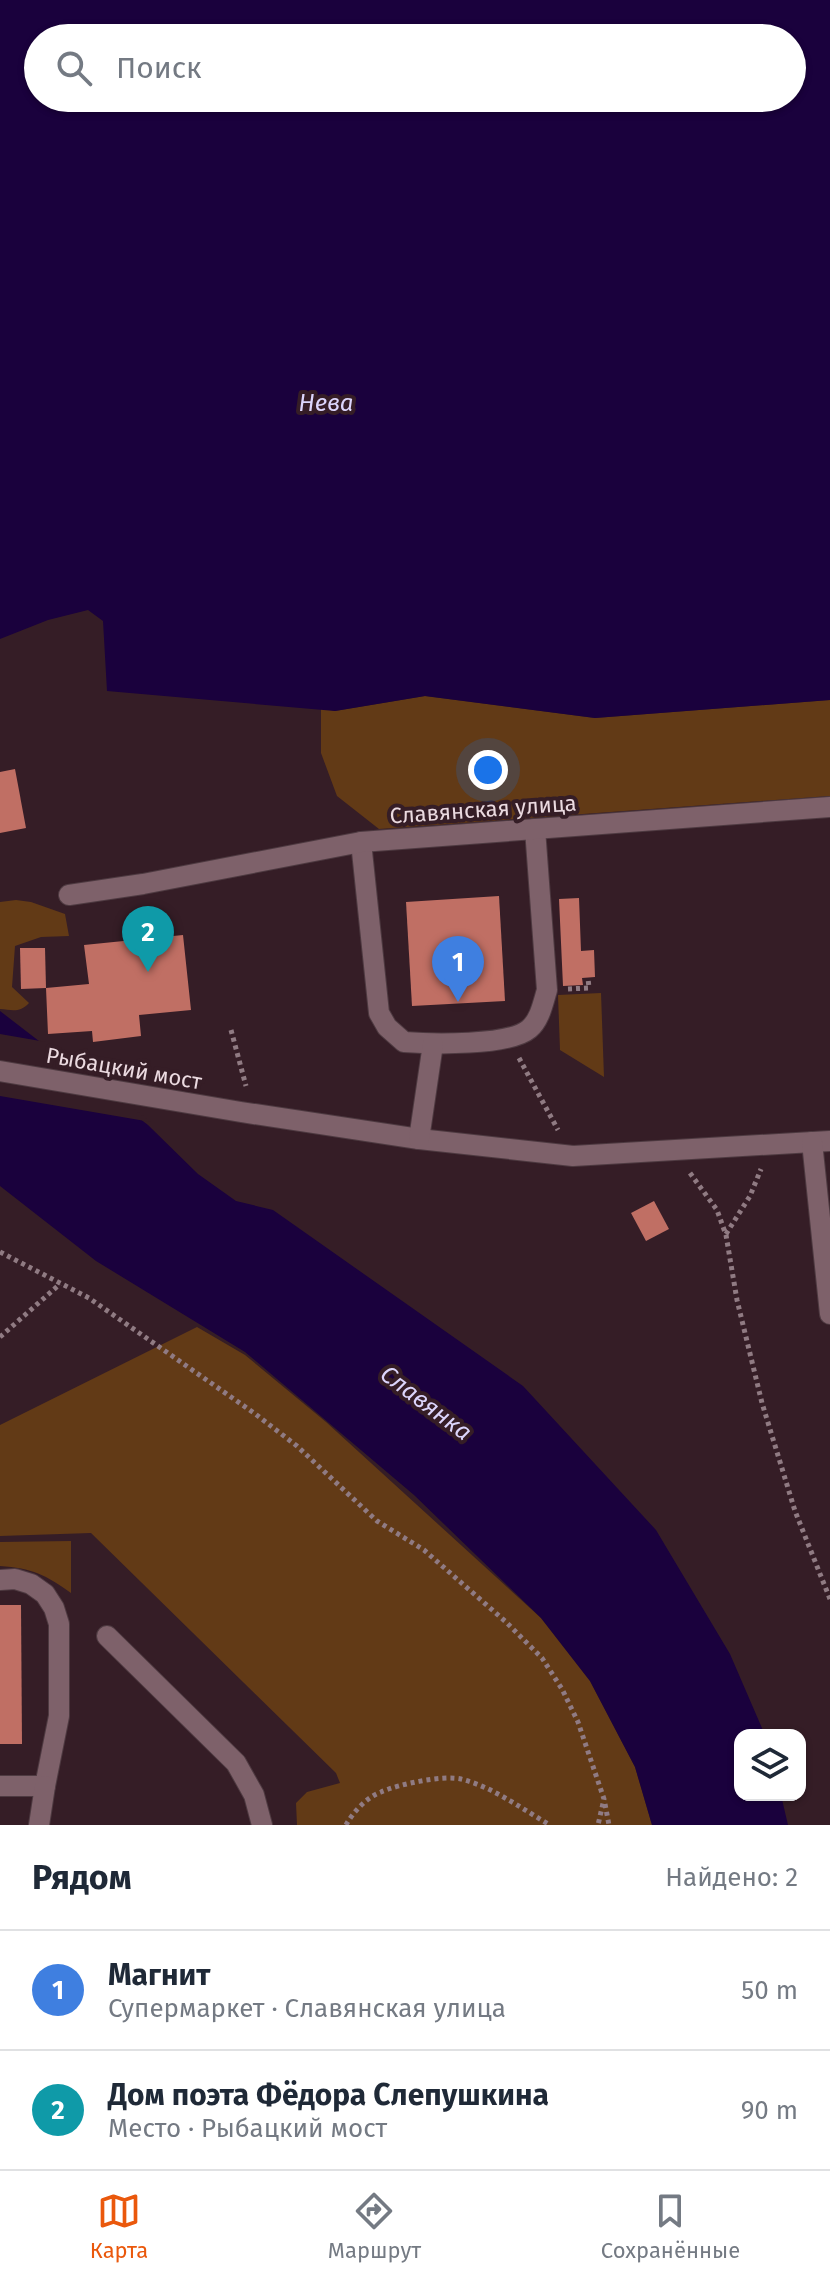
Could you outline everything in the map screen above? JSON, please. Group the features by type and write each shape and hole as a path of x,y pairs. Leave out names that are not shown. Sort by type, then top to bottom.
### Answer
{"street":[{"name":"Славянская улица","path":"69,895 361,842 830,807"},
{"path":"361,842 379,1013 387,1027 404,1042 433,1044 510,1039 529,1029 540,1013 547,990 535,829"},
{"path":"433,1044 419,1139 573,1156 821,1141 830,1314"},
{"name":"Рыбацкий мост","path":"0,1071 419,1139"},
{"path":"0,1580 15,1579 31,1584 45,1594 59,1624 59,1716 39,1825"},
{"path":"107,1636 236,1763 254,1795 262,1825"},
{"path":"0,1786 45,1786"}],"path":[{"path":"231,1030 246,1086"},
{"path":"510,1039 573,1156"},
{"path":"726,1235 750,1196 761,1168"},
{"path":"690,1173 717,1210 726,1235 737,1300 762,1403 795,1511 830,1599"},
{"path":"0,1252 89,1298 254,1413 297,1446 377,1521 424,1550 479,1597 542,1658 562,1689 578,1722 604,1799 609,1825"},
{"path":"0,1337 60,1284"},
{"path":"346,1825 361,1805 380,1792 421,1782 457,1778 477,1784 550,1825"},
{"path":"598,1825 604,1799"}],"shaded area":[{"path":"425,696 595,718 830,700 830,796 379,829 337,796 321,753 321,708 335,711"},
{"path":"16,900 65,914 69,936 41,937 15,946 12,987 29,1003 19,1010 0,1009 0,902"},
{"path":"601,993 604,1077 560,1050 558,995"},
{"path":"197,1327 245,1355 326,1422 541,1618 590,1681 635,1767 652,1825 297,1825 296,1803 307,1792 340,1783 336,1773 91,1533 0,1536 0,1425"},
{"path":"71,1541 71,1593 38,1574 0,1566 0,1542"}],"water":[{"name":"Нева","path":"0,0 830,0 830,700 595,718 425,696 335,711 107,691 103,621 88,610 48,620 0,639"},
{"name":"Славянка","path":"0,1011 148,1125 198,1174 236,1201 273,1210 523,1386 656,1530 730,1654 762,1729 734,1729 734,1801 782,1801 788,1825 652,1825 635,1767 590,1681 541,1618 414,1495 245,1352 96,1261 0,1186"}],"pier":[{"path":"0,1034 46,1042 151,1122 0,1096"}],"building":[{"path":"15,769 26,828 0,833 0,772"},
{"path":"499,896 505,1001 412,1006 406,902"},
{"path":"579,898 581,951 594,950 595,977 582,978 583,985 563,986 559,899"},
{"path":"183,935 191,1010 139,1015 141,1036 93,1042 92,1031 48,1034 46,988 89,984 84,945"},
{"path":"20,948 45,948 46,988 21,989"},
{"path":"654,1201 669,1229 646,1241 631,1213"},
{"path":"0,1605 21,1605 22,1744 0,1744"}],"place":[{"name":"Дом поэта Фёдора Слепушкина","path":"148,972"},
{"name":"Магнит","path":"458,1002"}]}
